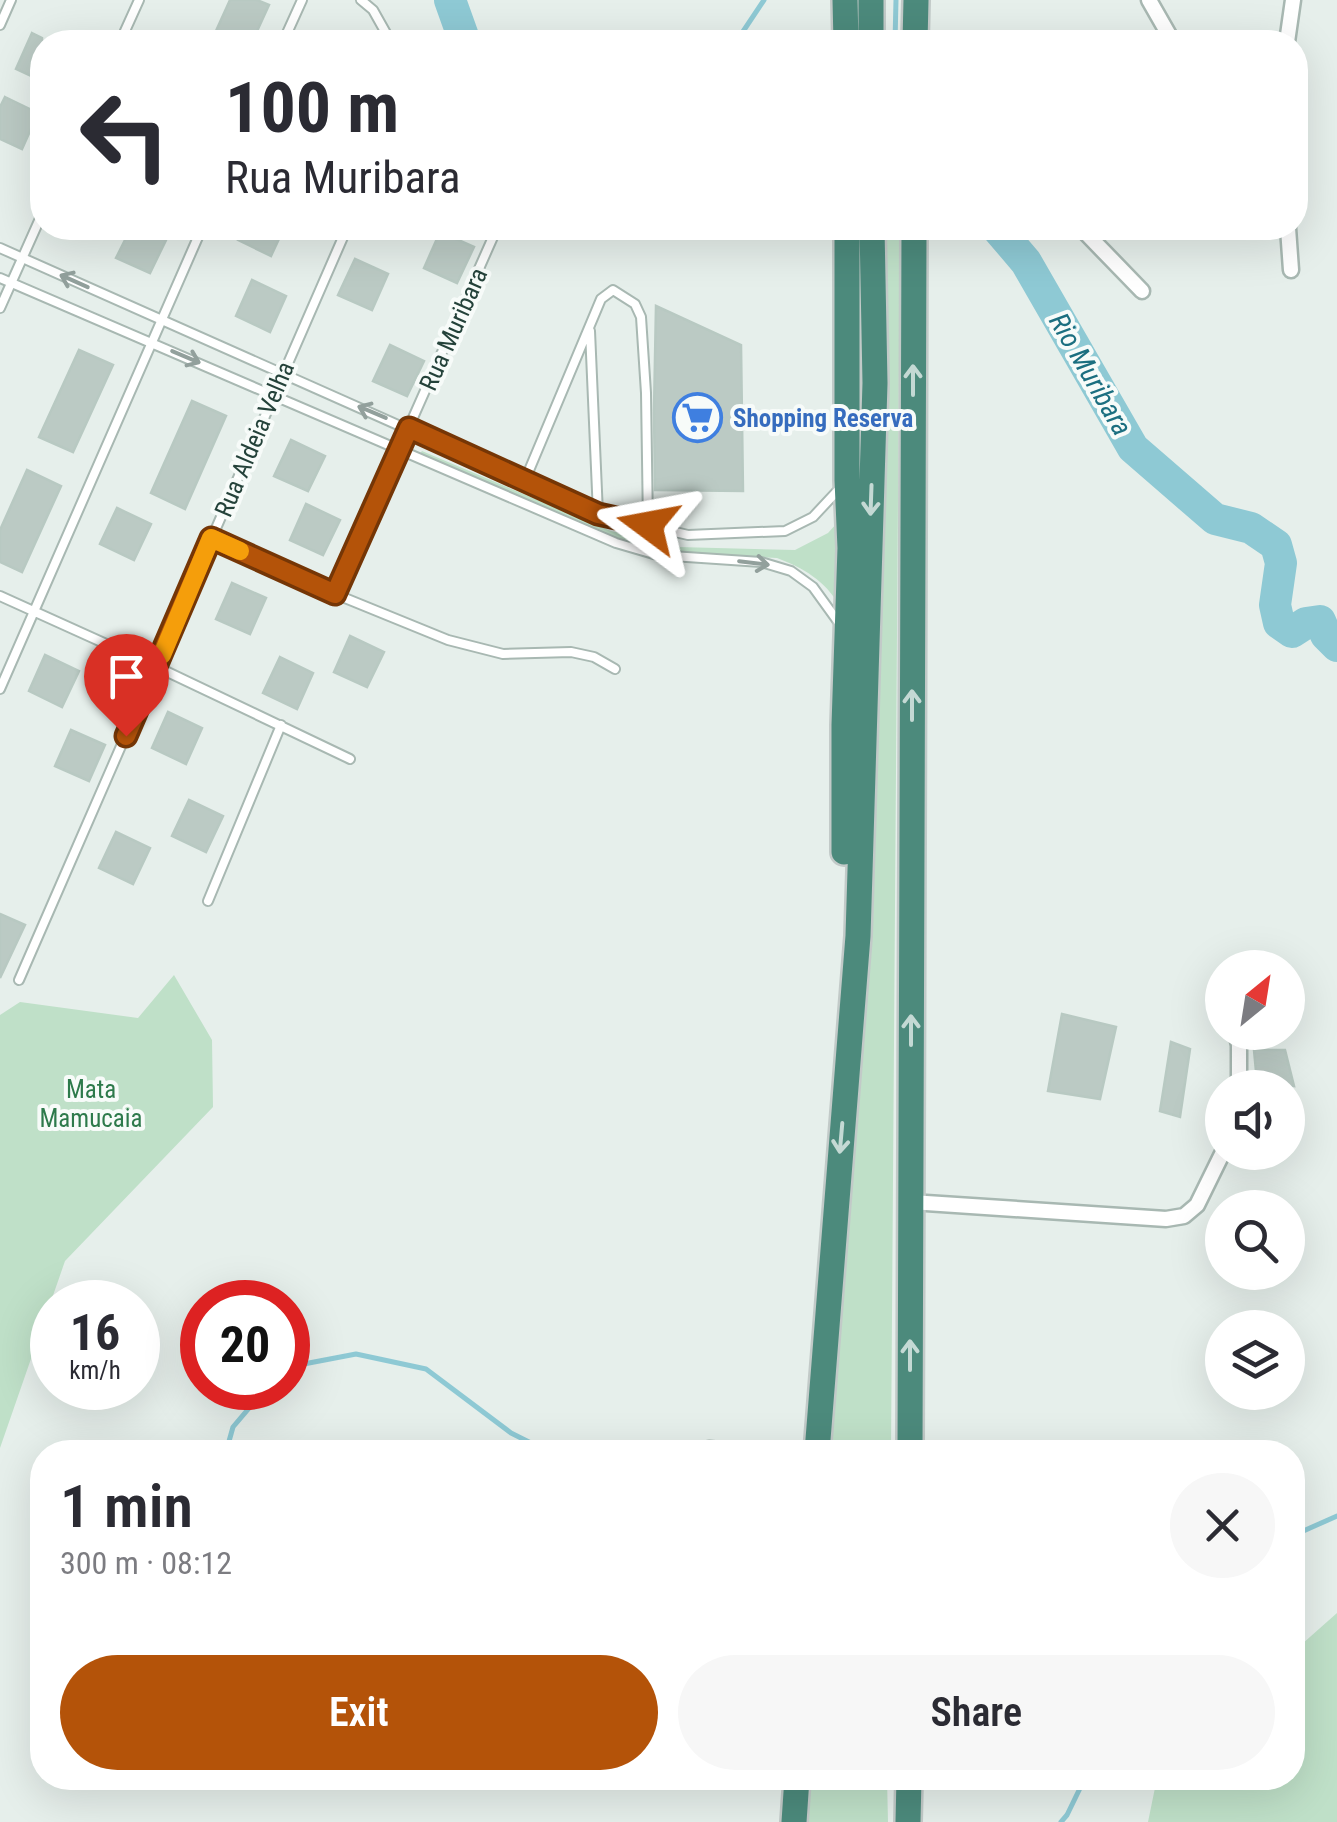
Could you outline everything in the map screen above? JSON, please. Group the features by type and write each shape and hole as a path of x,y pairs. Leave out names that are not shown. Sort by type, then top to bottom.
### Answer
{"highway":[{"path":"845,0 846,30"},
{"path":"871,30 872,0"},
{"path":"915,30 916,0"},
{"path":"847,240 850,548 844,846 847,890 858,936"},
{"path":"818,1440 858,936 874,383 872,240"},
{"path":"910,1440 914,240"},
{"path":"794,1822 796,1790"},
{"path":"908,1822 909,1790"}],"street":[{"path":"1149,0 1167,30"},
{"path":"1289,30 1293,0"},
{"path":"1093,240 1142,291"},
{"path":"1289,240 1291,270"},
{"path":"910,1202 1166,1219 1184,1216 1197,1205 1214,1170"}],"lane":[{"path":"0,25 11,0"},
{"path":"125,30 138,0"},
{"path":"288,30 302,0"},
{"path":"361,0 373,10 384,30"},
{"path":"0,308 31,240"},
{"path":"0,689 197,240"},
{"name":"Rua Aldeia Velha","path":"18,980 342,240"},
{"name":"Rua Muribara","path":"335,594 491,240"},
{"path":"0,248 598,514 688,535 785,531 813,517 847,480"},
{"path":"0,278 616,542 658,555 761,562 791,571 813,587 847,634"},
{"path":"525,480 601,299 613,290 634,304 641,316 648,525"},
{"path":"590,326 598,514"},
{"path":"544,513 550,492"},
{"path":"211,538 448,640 503,654 571,652 594,656 615,670"},
{"path":"0,596 350,759"},
{"path":"208,901 281,725"}],"green space":[{"path":"882,240 900,240 891,1440 827,1440 873,920 880,625"},
{"path":"422,451 611,531 678,547 795,550 828,533 846,513 840,606 813,576 777,558 667,553 628,544 418,456"},
{"name":"Mata Mamucaia","path":"174,975 212,1040 213,1107 65,1261 58,1280 30,1280 30,1362 0,1448 0,1015 20,1002 138,1018"},
{"path":"1337,1613 1337,1822 1148,1822 1155,1790 1305,1790 1305,1641"},
{"path":"808,1790 887,1790 888,1822 806,1822"}],"building":[{"path":"230,0 257,0 269,5 258,30 216,30"},
{"path":"30,38 30,75 16,69"},
{"path":"5,97 30,109 30,131 22,149 0,139 0,107"},
{"path":"125,240 166,240 150,273 116,258"},
{"path":"238,240 278,240 271,256"},
{"path":"436,240 458,240 474,247 457,283 424,268"},
{"path":"355,259 388,274 372,310 338,295"},
{"path":"252,280 286,296 270,332 236,316"},
{"name":"Shopping Reserva","path":"656,306 741,345 743,491 655,490"},
{"path":"390,345 424,361 407,396 373,381"},
{"path":"79,350 113,365 73,452 39,437"},
{"path":"192,401 226,416 185,509 151,493"},
{"path":"291,440 325,456 308,491 274,476"},
{"path":"27,470 61,486 22,572 0,562 0,530"},
{"path":"306,504 340,520 323,555 290,540"},
{"path":"117,508 151,524 134,560 100,544"},
{"path":"232,583 266,598 250,634 216,619"},
{"path":"350,636 384,652 367,687 334,672"},
{"path":"45,655 79,671 62,707 29,691"},
{"path":"280,657 313,673 297,709 263,693"},
{"path":"168,712 202,728 186,764 152,748"},
{"path":"71,730 105,745 89,781 55,766"},
{"path":"189,800 223,816 206,852 172,836"},
{"path":"116,832 150,848 133,884 99,868"},
{"path":"0,914 25,925 0,978"},
{"path":"1062,1014 1116,1027 1100,1099 1048,1091"},
{"path":"1171,1042 1190,1049 1180,1117 1160,1111"},
{"path":"1254,1050 1285,1050 1290,1070 1256,1070"}],"waterway":[{"name":"Rio Muribara","path":"450,0 461,30"},
{"path":"744,30 764,0"},
{"path":"895,30 896,0"},
{"name":"Rio Muribara","path":"1007,240 1026,262 1133,448 1215,519 1251,528 1276,545 1281,563 1275,605 1279,623 1292,632 1306,623 1320,621 1337,646"},
{"path":"310,1363 356,1354 426,1369 525,1440"},
{"path":"229,1440 233,1427 247,1410"},
{"path":"1305,1530 1337,1516"},
{"path":"1061,1822 1079,1790"}],"slow traffic":[{"path":"162,655 211,538 240,551"}],"place":[{"name":"Shopping Reserva","path":"698,418"}],"route":[{"path":"126,736 211,538 335,594 409,428 598,514 648,525"}]}
